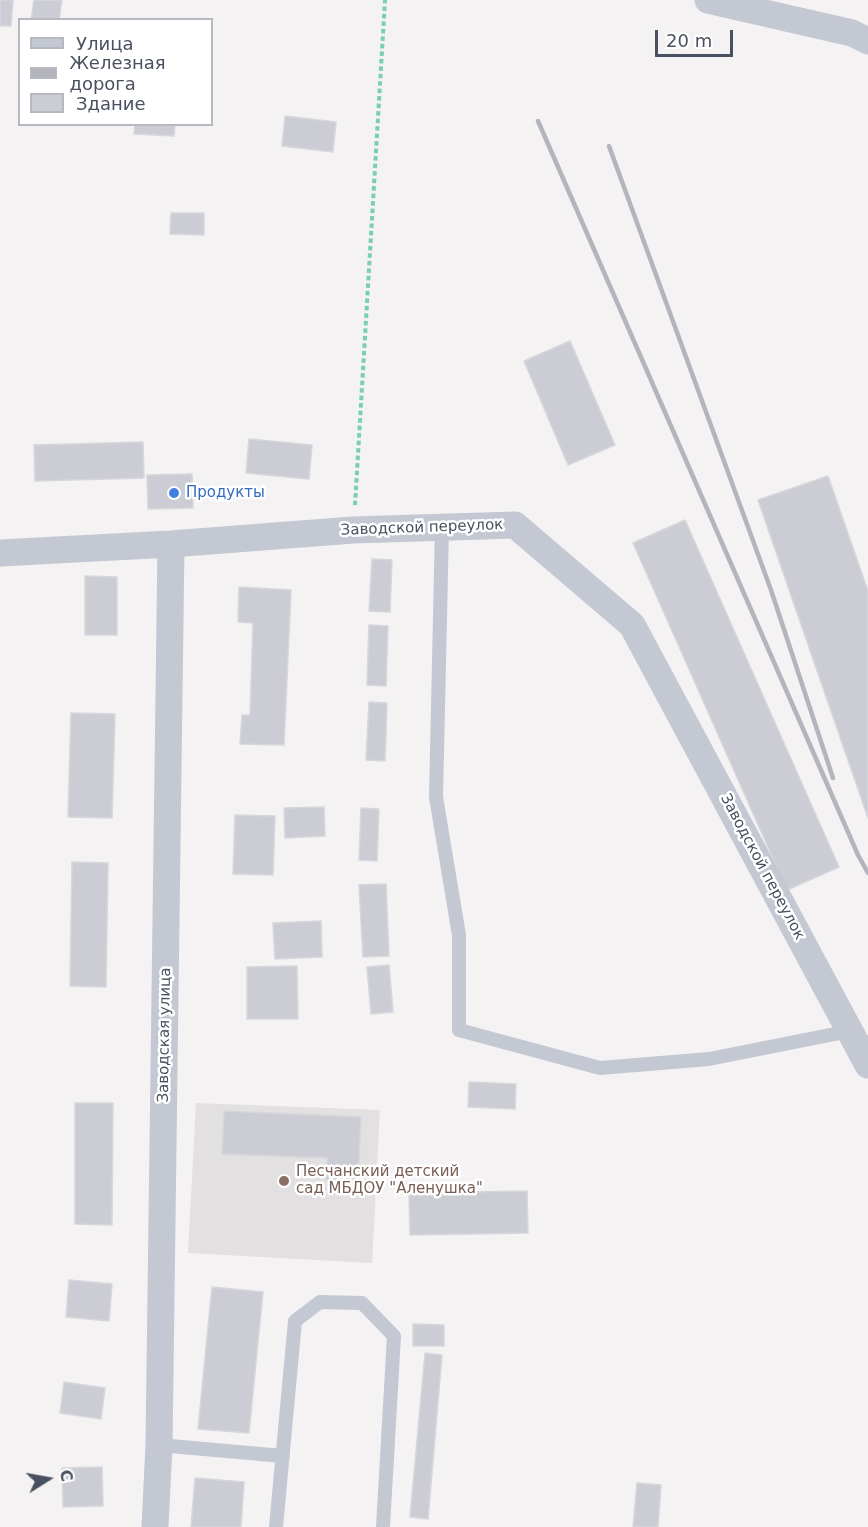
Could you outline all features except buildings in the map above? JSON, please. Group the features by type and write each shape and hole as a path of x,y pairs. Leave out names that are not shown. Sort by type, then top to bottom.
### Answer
{"street":[{"path":"708,0 852,33 868,41"},
{"name":"Заводской переулок","path":"0,552 171,544 353,530 515,525 632,626 868,1065"},
{"name":"Заводская улица","path":"155,1527 159,1444 171,544"}],"lane":[{"path":"442,527 436,797 459,936 459,1030 600,1068 709,1059 850,1031"},
{"path":"276,1527 295,1321 320,1302 362,1303 394,1336 383,1527"},
{"path":"159,1444 283,1456"}],"path":[{"path":"353,530 385,0"}],"shaded area":[{"name":"Песчанский детский сад МБДОУ \"Аленушка\"","path":"196,1103 380,1110 372,1263 188,1253"}],"railway":[{"path":"538,121 858,855 868,873"},
{"path":"609,146 771,590 833,778"}],"place":[{"name":"Продукты","path":"174,493"},
{"name":"Песчанский детский сад МБДОУ \"Аленушка\"","path":"284,1181"}]}
